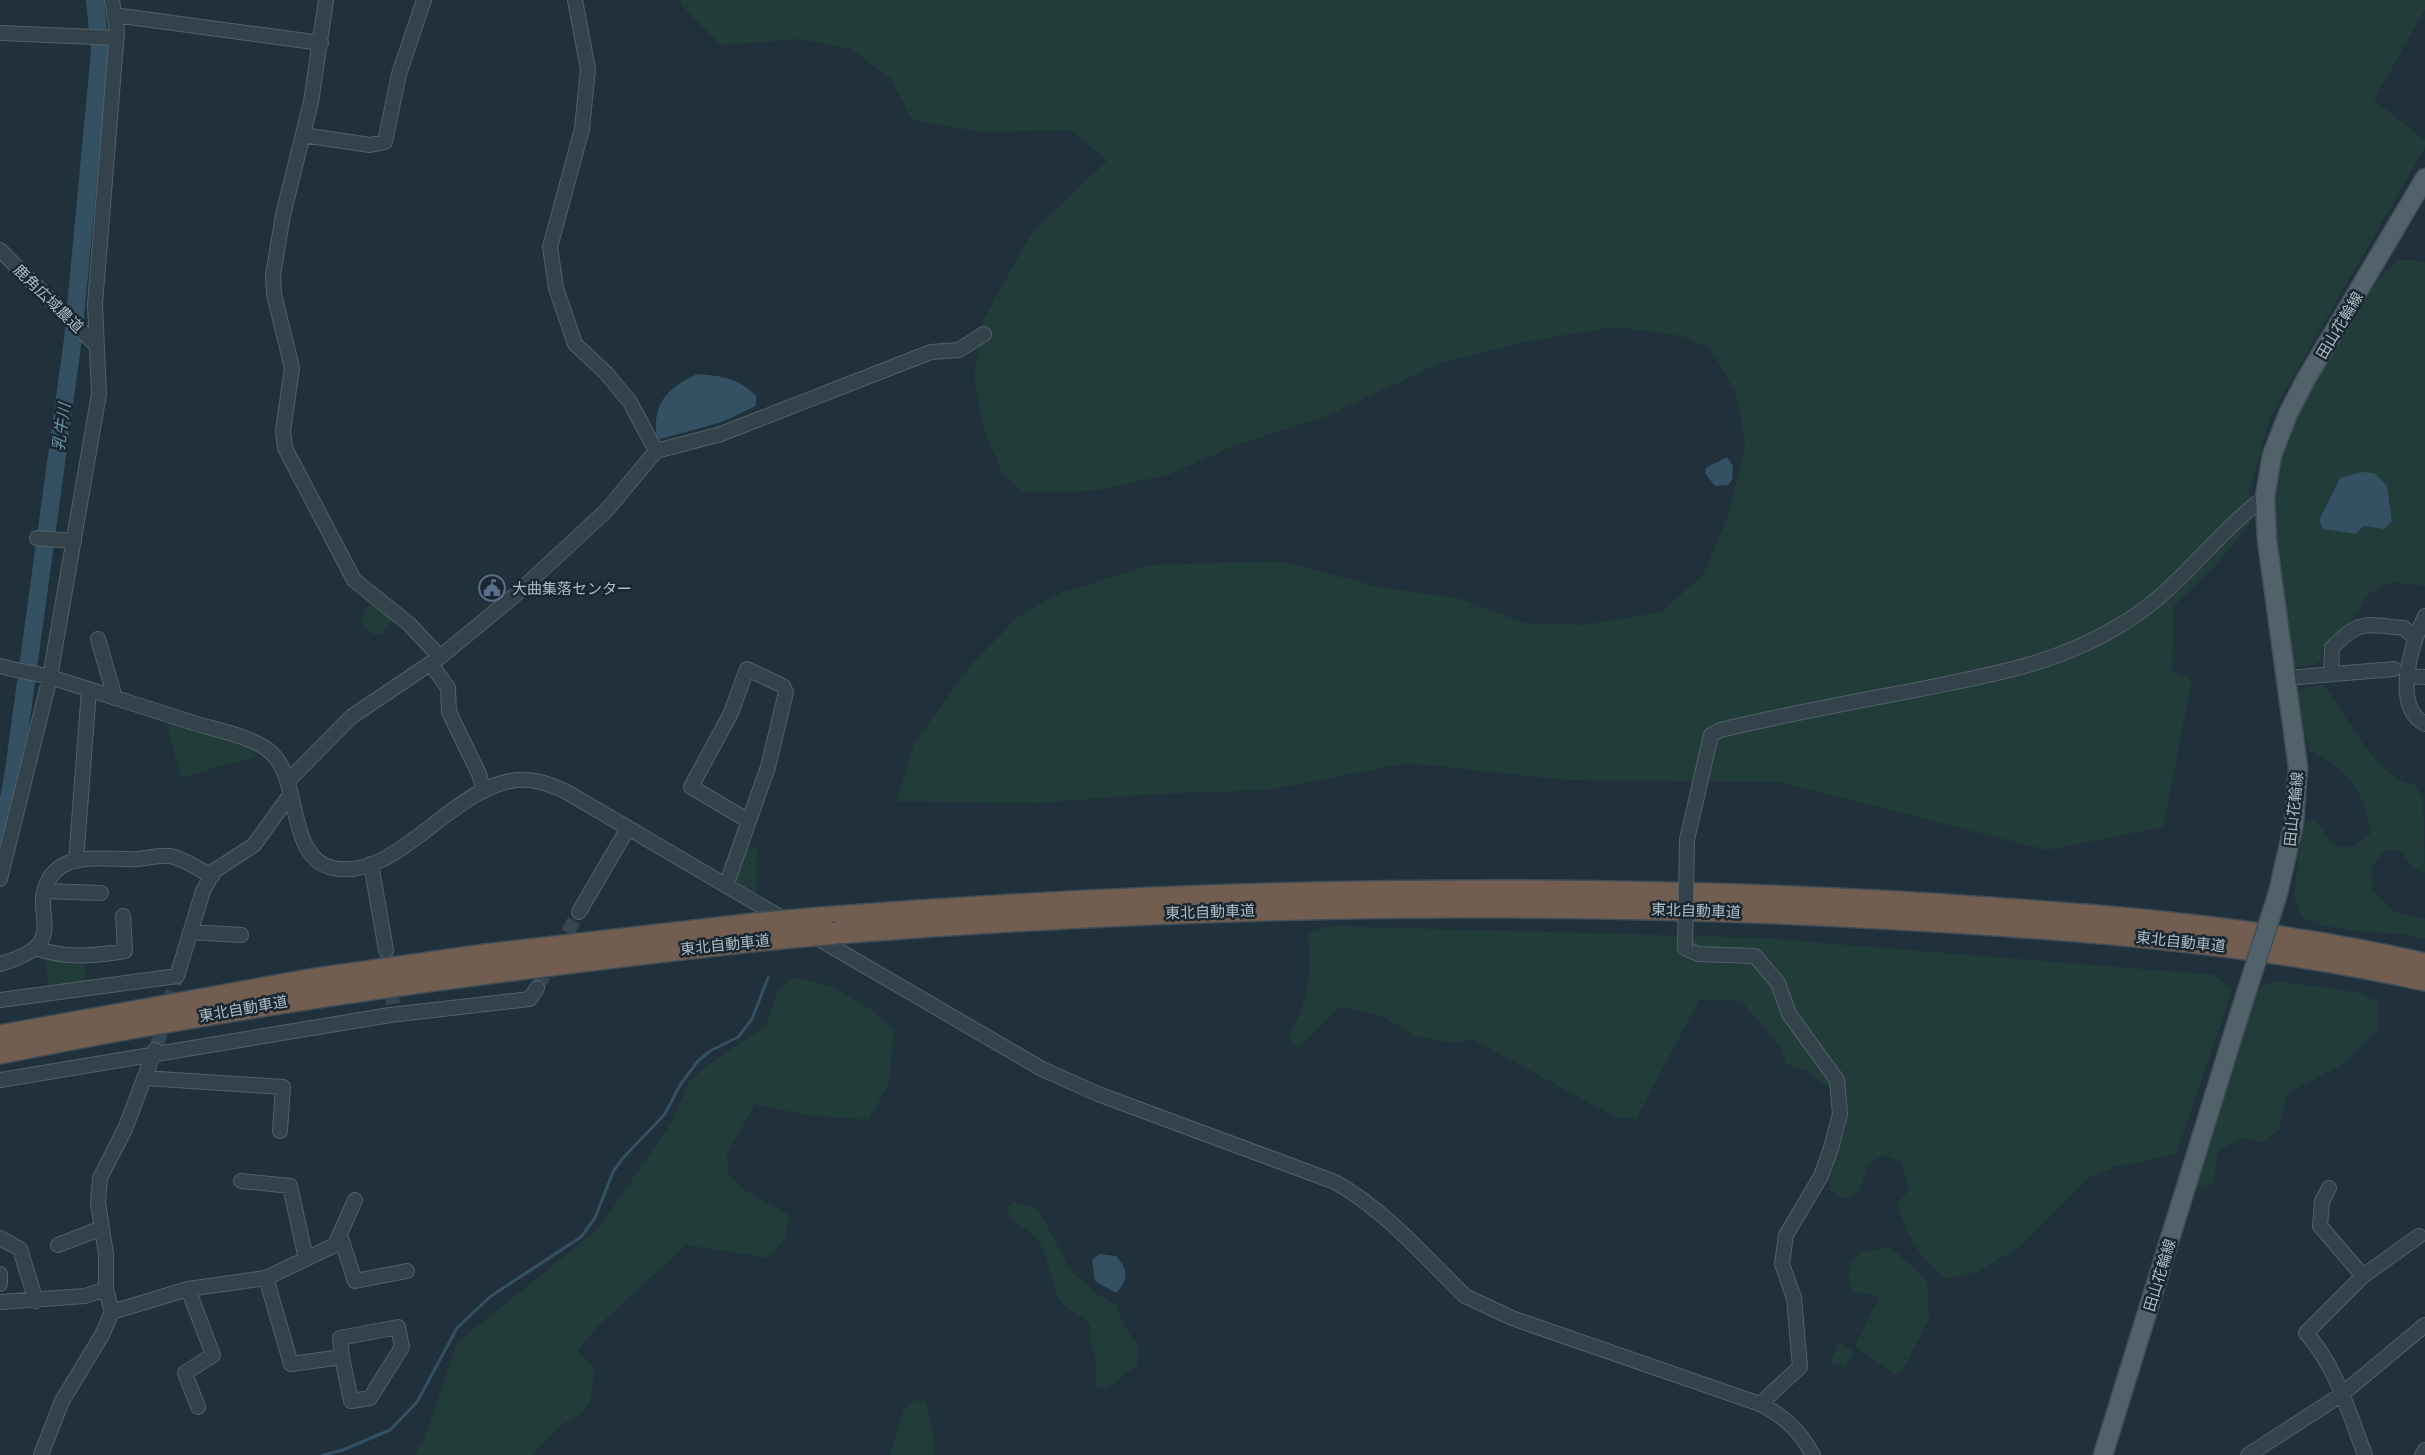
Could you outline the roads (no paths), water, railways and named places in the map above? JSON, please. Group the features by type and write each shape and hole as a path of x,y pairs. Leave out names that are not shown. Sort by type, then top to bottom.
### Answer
{"highway":[{"name":"東北自動車道","path":"0,1053 312,996 487,971 771,939 829,925 1093,899 1260,892 1513,890 1727,894 1963,906 2213,927 2332,944 2425,963"},
{"name":"東北自動車道","path":"0,1036 309,980 485,955 755,924 829,925 1261,909 1647,908 1962,922 2210,943 2328,960 2425,980"}],"main road":[{"name":"田山花輪線","path":"2103,1455 2278,893 2294,823 2298,767 2267,540 2265,497 2272,454 2288,414 2425,178"}],"street":[{"path":"0,879 44,676 67,541 99,394 94,304 116,38 112,0"},
{"path":"326,0 321,43 303,135 283,215 273,275 274,294 292,368 283,421 285,448 354,580 409,624 436,660 448,688 449,712 479,774 484,791"},
{"path":"303,135 370,145 385,142 399,74 424,0"},
{"path":"575,0 588,69 582,129 550,247 556,288 575,344 606,373 630,402 656,451"},
{"path":"114,15 321,43"},
{"path":"0,33 116,38"},
{"name":"鹿角広域農道","path":"0,250 97,346"},
{"path":"0,1000 177,976 203,891 214,871 254,845 289,788 351,717 436,660 513,597 606,512 656,451 721,434 931,352 959,350 984,334"},
{"path":"1760,1404 1800,1367 1794,1298 1782,1264 1786,1235 1821,1176 1840,1114 1837,1080 1789,1014 1778,983 1755,956 1698,954 1685,948 1687,840 1711,735 1720,730 2009,671 2066,654 2099,637 2153,603 2174,586 2227,528 2265,497"},
{"path":"37,538 67,541"},
{"path":"2425,616 2415,638 2405,687 2410,705 2425,724"},
{"path":"2331,674 2332,648 2347,632 2359,625 2404,627 2415,638"},
{"path":"98,639 115,698"},
{"path":"0,666 44,676 115,698 258,744 270,751 289,788 308,850 318,861 332,868 357,870 371,864 484,791 517,780 539,781 565,791 1042,1069 1098,1094 1335,1182 1368,1204 1465,1296 1484,1307 1760,1404 1781,1414 1797,1430 1813,1455"},
{"path":"726,886 749,821 768,767 786,692 783,686 747,669 731,713 691,787 749,821"},
{"path":"2286,678 2394,669"},
{"path":"2407,676 2425,676"},
{"path":"76,861 89,690"},
{"path":"2410,705 2425,705"},
{"path":"579,912 628,828"},
{"path":"0,964 23,958 36,948 44,936 45,891 52,874 64,865 76,861 171,856 212,876"},
{"path":"371,864 386,950"},
{"path":"45,891 101,893"},
{"path":"36,948 52,954 73,956 125,951 123,916"},
{"path":"190,932 241,934"},
{"path":"0,1080 391,1010 530,999 537,988"},
{"path":"41,1455 62,1401 102,1335 112,1312 106,1289 106,1254 98,1203 100,1179 125,1129 155,1051"},
{"path":"144,1078 283,1087 280,1131"},
{"path":"241,1181 290,1186 306,1259"},
{"path":"2329,1188 2322,1201 2320,1226 2362,1276"},
{"path":"112,1312 188,1289 266,1278 335,1245 355,1200"},
{"path":"58,1245 102,1228"},
{"path":"340,1234 355,1281 407,1270"},
{"path":"2365,1455 2320,1349 2306,1333 2362,1276 2419,1236"},
{"path":"0,1238 20,1249 36,1301"},
{"path":"0,1274 0,1284"},
{"path":"266,1278 291,1365 342,1357"},
{"path":"0,1302 85,1296 106,1289"},
{"path":"188,1289 213,1354 185,1373 198,1407"},
{"path":"2248,1455 2341,1395 2425,1325"},
{"path":"398,1327 402,1347 370,1398 351,1401 342,1357 339,1338 398,1327"},
{"path":"2422,1455 2425,1450"}],"water":[{"path":"697,374 722,377 743,385 756,396 756,406 722,422 657,440 657,417 663,400 669,392"},
{"path":"1727,457 1733,466 1732,480 1728,485 1715,486 1705,473 1706,468"},
{"path":"2361,472 2374,473 2387,486 2392,521 2384,529 2364,526 2355,534 2323,529 2319,520 2340,478"},
{"path":"1099,1254 1116,1256 1123,1265 1125,1279 1116,1293 1095,1281 1092,1260"}],"waterway":[{"name":"乳牛川","path":"0,852 14,770 73,339 100,51 95,0"},
{"path":"323,1455 343,1450 390,1430 417,1402 457,1328 491,1296 581,1237 595,1218 613,1172 622,1159 665,1114 680,1085 698,1061 710,1051 738,1037 752,1019 768,978"}],"tunnel":[{"path":"537,988 579,912"},
{"path":"386,950 393,1004"},
{"path":"157,1045 177,976"}],"place":[{"name":"大曲集落センター","path":"492,588"}]}
